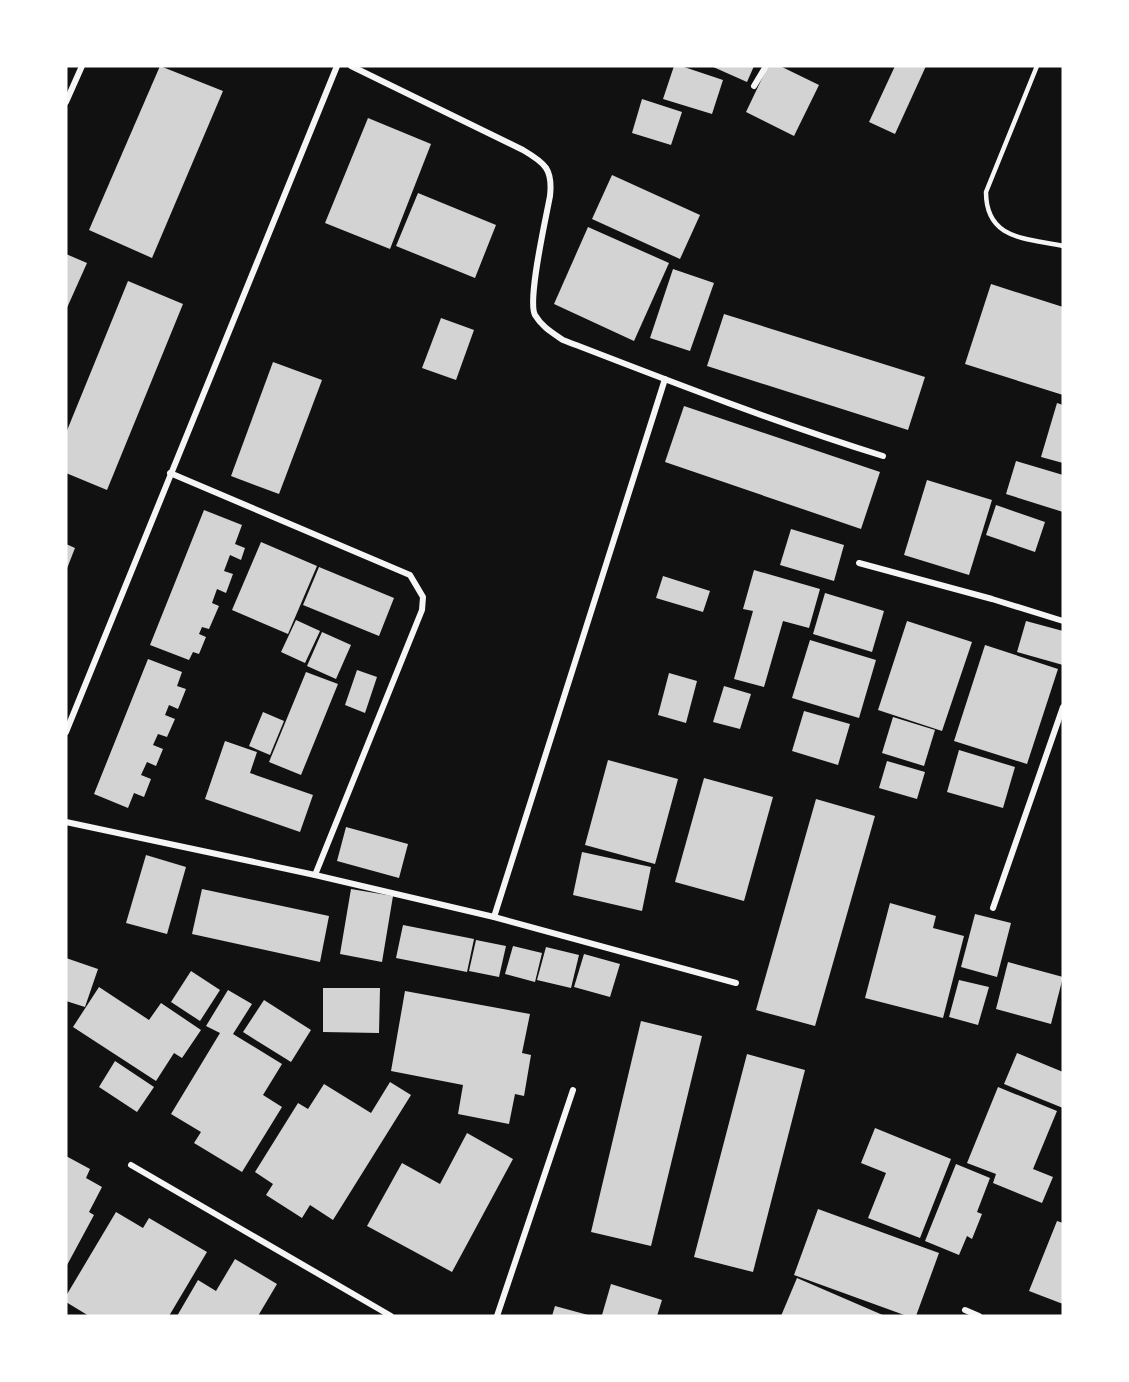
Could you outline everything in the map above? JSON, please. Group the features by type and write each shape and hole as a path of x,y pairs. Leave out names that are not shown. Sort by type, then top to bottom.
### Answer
{"street":[{"path":"66,102 82,66"},
{"path":"66,732 337,66"},
{"path":"351,66 540,160 548,170 552,180 535,285 534,313 543,326 563,340 806,432 883,456"},
{"path":"754,86 766,66"},
{"path":"494,917 665,379"},
{"path":"170,473 410,574 423,597 422,610 315,875"},
{"path":"858,563 992,599 1063,621"},
{"path":"993,908 1063,707"},
{"path":"66,822 315,875 494,917 736,983"},
{"path":"497,1316 573,1090"},
{"path":"131,1165 391,1316"},
{"path":"965,1310 979,1316"}],"lane":[{"path":"1037,66 986,192 986,206 989,217 998,227 1012,235 1063,246"}],"building":[{"path":"160,66 223,91 152,258 89,230"},
{"path":"674,66 681,66 723,80 712,114 663,99"},
{"path":"711,66 754,66 747,82"},
{"path":"768,66 780,66 819,85 794,136 746,112"},
{"path":"895,66 926,66 895,134 869,122"},
{"path":"642,99 682,112 671,145 632,133"},
{"path":"368,118 431,144 390,249 325,223"},
{"path":"612,175 700,215 680,259 592,219"},
{"path":"418,193 496,225 475,278 396,246"},
{"path":"588,227 669,263 634,341 554,304"},
{"path":"66,254 87,263 66,310"},
{"path":"673,269 714,283 690,351 650,338"},
{"path":"128,281 183,304 107,490 66,473 66,433"},
{"path":"991,284 1063,307 1063,395 965,364"},
{"path":"724,314 925,377 908,430 707,366"},
{"path":"441,318 474,330 456,380 422,368"},
{"path":"273,362 322,380 279,494 231,476"},
{"path":"1057,403 1063,405 1063,463 1041,457"},
{"path":"684,406 880,472 861,529 665,462"},
{"path":"1016,461 1063,475 1063,512 1006,494"},
{"path":"927,480 992,500 969,575 904,555"},
{"path":"996,505 1045,522 1035,552 986,535"},
{"path":"204,510 242,525 235,544 245,548 241,560 230,555 224,571 233,574 226,593 217,589 212,603 219,606 209,629 202,627 199,634 206,637 199,654 193,652 189,660 150,645"},
{"path":"791,529 844,545 834,581 780,565"},
{"path":"261,542 317,566 288,634 232,610"},
{"path":"66,544 75,548 66,571"},
{"path":"319,567 394,598 379,636 303,605"},
{"path":"754,570 820,589 809,628 783,621 764,687 734,679 753,611 743,609"},
{"path":"663,576 710,591 703,612 656,598"},
{"path":"825,593 884,611 872,652 813,634"},
{"path":"296,620 320,631 305,663 281,652"},
{"path":"907,621 972,642 942,731 878,710"},
{"path":"1026,621 1063,631 1063,665 1017,652"},
{"path":"322,632 351,645 336,679 307,666"},
{"path":"810,640 876,660 859,718 792,698"},
{"path":"985,645 1058,669 1027,764 954,741"},
{"path":"148,659 182,672 177,686 186,689 178,709 169,705 165,715 175,719 167,737 158,734 153,745 163,749 156,766 147,762 141,775 151,779 144,797 134,793 128,808 94,794"},
{"path":"357,670 377,677 365,713 345,705"},
{"path":"306,672 338,684 301,775 269,762"},
{"path":"669,673 697,681 686,723 658,715"},
{"path":"724,686 751,694 740,729 713,722"},
{"path":"804,711 850,724 838,765 792,751"},
{"path":"263,712 284,721 270,755 249,746"},
{"path":"893,717 935,730 924,766 882,753"},
{"path":"225,741 257,752 250,773 313,795 300,832 205,799"},
{"path":"959,750 1015,767 1003,808 947,792"},
{"path":"608,760 678,779 655,864 585,845"},
{"path":"887,761 925,772 917,799 879,788"},
{"path":"704,778 773,797 744,901 675,882"},
{"path":"816,799 875,816 815,1026 756,1010"},
{"path":"346,827 408,844 399,878 337,861"},
{"path":"582,852 651,867 642,911 573,895"},
{"path":"146,855 186,867 167,934 126,923"},
{"path":"202,889 329,916 320,962 192,934"},
{"path":"351,889 393,896 382,962 340,954"},
{"path":"890,903 936,916 933,928 964,936 943,1018 865,998"},
{"path":"975,914 1011,923 997,977 961,967"},
{"path":"403,925 474,939 467,972 396,958"},
{"path":"476,940 506,946 499,977 469,971"},
{"path":"513,946 542,953 535,982 505,974"},
{"path":"546,947 579,955 571,988 537,980"},
{"path":"584,954 620,964 610,997 574,987"},
{"path":"66,958 98,969 85,1007 66,1001"},
{"path":"1008,962 1063,977 1051,1024 996,1009"},
{"path":"191,971 220,990 200,1021 171,1002"},
{"path":"959,980 989,987 978,1025 949,1017"},
{"path":"99,987 149,1020 161,1003 201,1030 182,1058 174,1053 156,1081 73,1027"},
{"path":"323,988 380,988 379,1033 323,1032"},
{"path":"228,990 252,1004 233,1034 282,1064 263,1095 282,1107 242,1172 194,1143 201,1132 171,1114 220,1033 206,1026"},
{"path":"405,991 530,1014 522,1053 531,1055 524,1096 515,1094 509,1124 458,1114 463,1085 391,1071"},
{"path":"264,1000 311,1030 291,1062 243,1032"},
{"path":"641,1021 702,1036 651,1246 591,1232"},
{"path":"1017,1053 1063,1072 1063,1108 1004,1084"},
{"path":"747,1054 805,1070 753,1272 694,1257"},
{"path":"115,1061 154,1087 137,1112 99,1087"},
{"path":"390,1082 411,1095 333,1220 310,1205 302,1218 266,1195 273,1184 255,1172 298,1103 308,1109 324,1084 371,1113"},
{"path":"998,1087 1057,1111 1033,1169 1053,1177 1042,1203 993,1183 996,1174 967,1163"},
{"path":"875,1128 951,1159 920,1238 868,1218 886,1173 861,1163"},
{"path":"467,1133 513,1159 452,1272 367,1226 402,1163 440,1184"},
{"path":"66,1156 90,1169 86,1178 102,1187 89,1212 94,1215 66,1267"},
{"path":"956,1164 990,1178 977,1212 982,1214 972,1239 967,1236 959,1255 925,1241"},
{"path":"818,1209 939,1253 916,1316 907,1316 794,1275"},
{"path":"116,1212 143,1228 149,1218 207,1252 169,1316 89,1316 66,1302 66,1296"},
{"path":"1057,1221 1063,1223 1063,1304 1029,1291"},
{"path":"235,1259 277,1284 258,1316 177,1316 198,1280 216,1291"},
{"path":"797,1278 885,1316 781,1316"},
{"path":"611,1284 662,1300 657,1316 602,1315"},
{"path":"555,1306 588,1315 588,1316 552,1316"}]}
